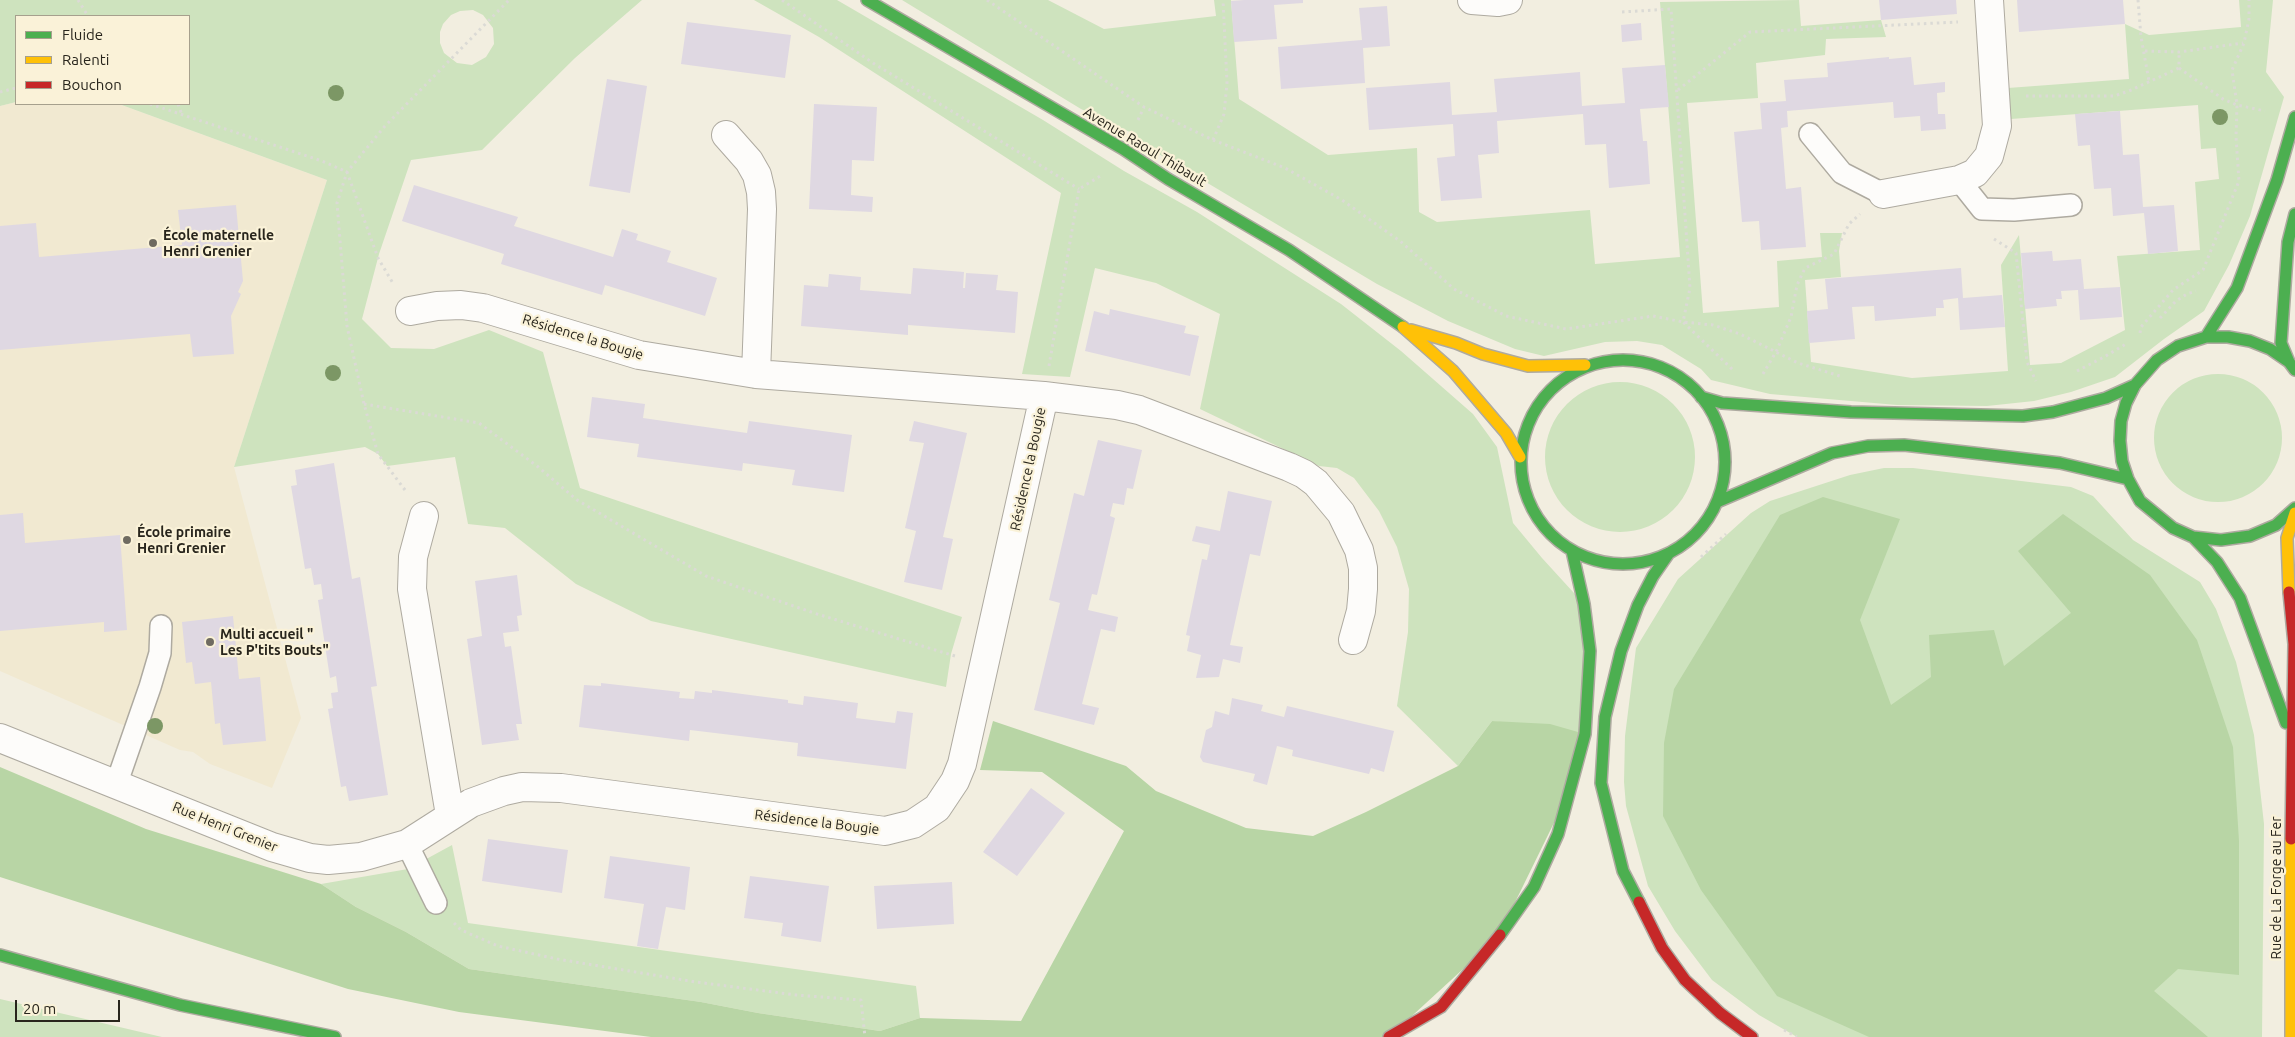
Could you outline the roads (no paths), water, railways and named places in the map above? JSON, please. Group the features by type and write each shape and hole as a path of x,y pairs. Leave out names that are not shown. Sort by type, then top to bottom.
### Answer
{"main road":[{"name":"Avenue Raoul Thibault","path":"867,0 1123,149 1168,180 1289,250 1403,327"},
{"path":"2206,338 2237,288 2248,262 2277,180 2295,117"},
{"path":"2292,366 2281,343 2288,242 2295,214"},
{"path":"1403,327 1456,343 1483,354 1528,366 1588,365"},
{"path":"1403,327 1453,371 1506,433 1520,457"},
{"path":"2292,366 2270,349 2250,341 2228,337 2206,338 2172,350 2157,360 2135,385 2126,403 2120,431 2122,461 2128,479 2140,501 2172,528 2193,536 2221,540 2250,536 2276,524 2295,508"},
{"path":"1623,359 1650,363 1675,373 1701,397 1714,415 1722,436 1725,458 1724,473 1717,502 1697,532 1669,553 1653,560 1620,564 1603,562 1572,551 1547,531 1534,511 1524,489 1520,457 1523,437 1530,418 1540,401 1559,382 1588,365 1605,360 1623,359"},
{"path":"1701,397 1722,403 1851,412 2023,416 2053,412 2106,398 2135,385"},
{"path":"1717,502 1770,478 1832,454 1868,446 1904,444 2060,463 2128,479"},
{"name":"Rue de La Forge au Fer","path":"2290,1037 2293,1012 2291,738 2294,644 2288,582 2287,538 2295,513"},
{"path":"2193,536 2217,562 2240,598 2291,738"},
{"path":"1389,1037 1441,1007 1498,937 1534,887 1558,834 1585,734 1588,709 1590,651 1584,604 1572,551"},
{"path":"1669,553 1649,583 1620,650 1604,717 1601,783 1623,871 1662,948 1685,980 1720,1013 1752,1037"},
{"path":"0,955 180,1005 335,1037"}],"street":[{"path":"1472,0 1498,2 1508,0"},
{"path":"1883,194 1959,180 1976,173 1989,156 1997,126 1989,10"},
{"path":"726,135 749,161 757,176 761,192 756,374"},
{"name":"Résidence la Bougie","path":"410,311 436,306 461,305 483,308 639,354 756,374 1044,396 1117,405 1139,410 1304,474 1316,483 1341,513 1359,550 1363,568 1361,610 1354,640"},
{"name":"Résidence la Bougie","path":"450,815 471,803 504,790 539,787 561,788 866,830 899,829 913,824 937,808 955,781 962,764 1044,396"},
{"path":"424,516 413,557 412,588 450,815"},
{"name":"Rue Henri Grenier","path":"0,738 272,847 310,858 328,860 361,857 407,844 450,815"}],"lane":[{"path":"1810,134 1842,173 1883,194"},
{"path":"1959,180 1982,209 2014,210 2071,205"},
{"path":"116,786 160,653 161,626"},
{"path":"407,844 436,903"}],"place":[{"name":"École maternelle Henri Grenier","path":"153,243"},
{"name":"École primaire Henri Grenier","path":"127,540"},
{"name":"Multi accueil \" Les P'tits Bouts\"","path":"210,642"}]}
